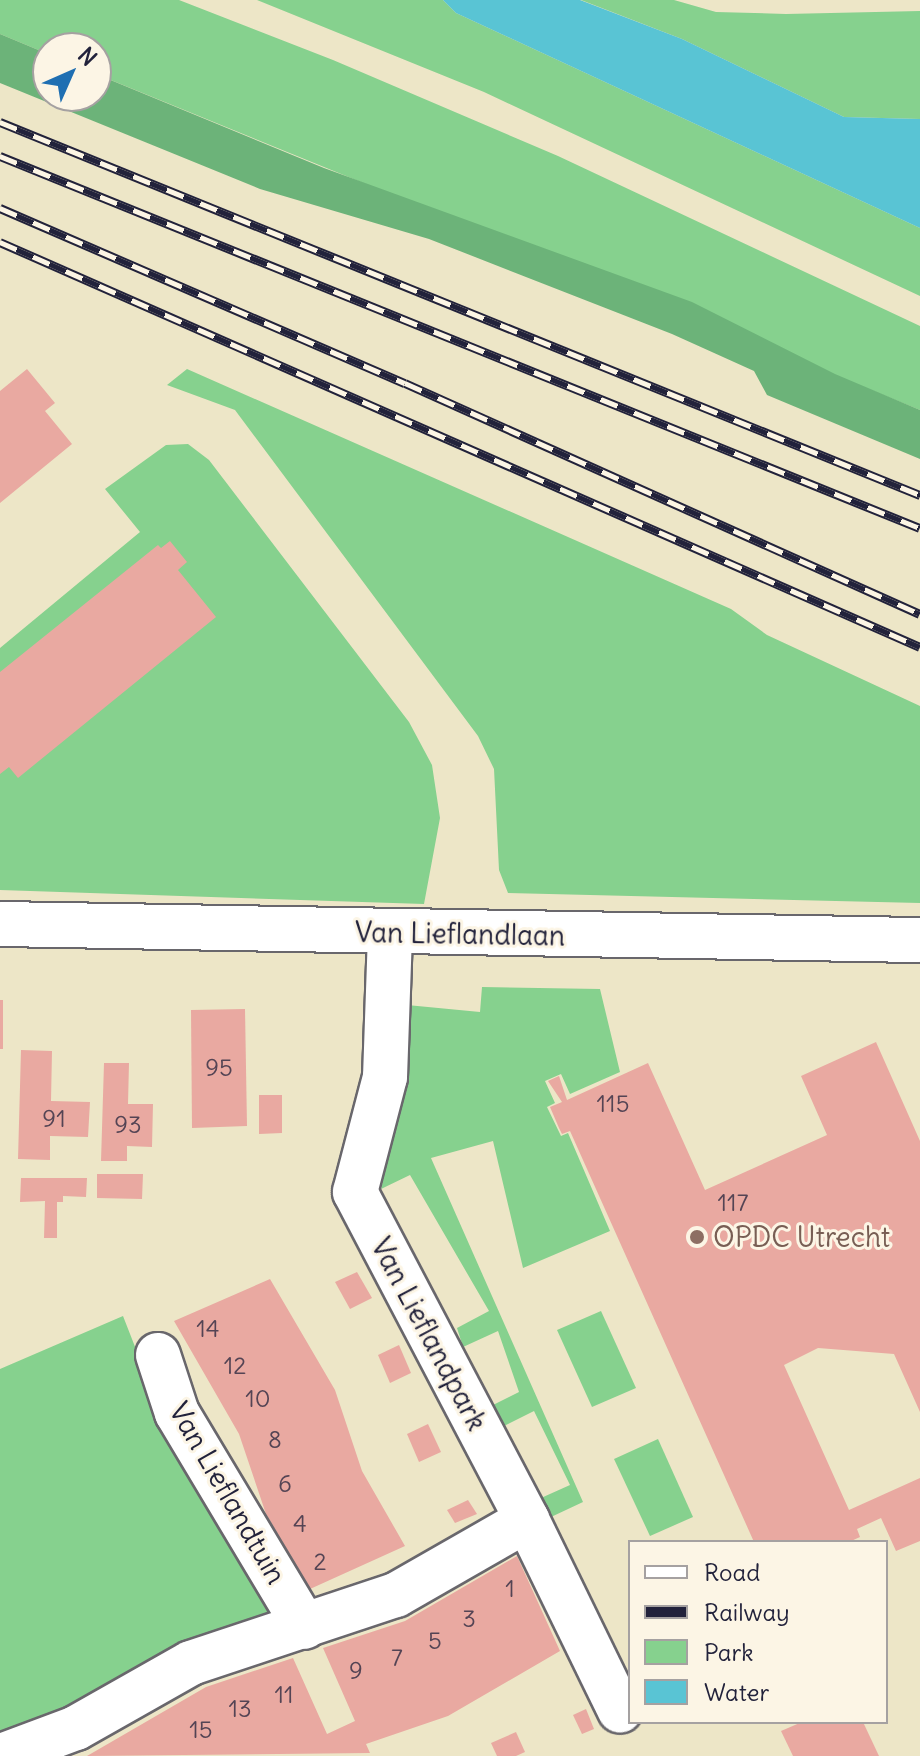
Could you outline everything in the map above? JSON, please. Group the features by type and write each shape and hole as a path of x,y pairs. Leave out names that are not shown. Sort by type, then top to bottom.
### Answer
{"street":[{"name":"Van Lieflandlaan","path":"0,924 390,934 920,940"},
{"name":"Van Lieflandpark","path":"390,934 385,1077 355,1192 527,1520 620,1711"},
{"name":"Van Lieflandtuin","path":"158,1355 177,1413 305,1627"},
{"path":"1,1756 76,1728 191,1663 396,1595 527,1520"}],"green space":[{"path":"0,0 179,0 333,60 558,156 920,326 920,410 112,81 112,32 32,32 32,47 0,34"},
{"path":"257,0 443,0 456,13 920,228 920,296 484,92"},
{"path":"581,0 674,0 716,12 920,11 920,119 844,117 682,39"},
{"path":"0,34 32,47 32,96 0,83"},
{"path":"112,81 324,168 692,302 835,374 920,410 920,459 767,395 754,371 672,334 429,239 260,189 71,112 112,112"},
{"path":"187,369 731,609 767,635 920,706 920,903 508,893 499,870 494,769 478,736 235,410 167,385"},
{"path":"188,444 209,460 409,722 432,765 440,818 424,904 0,890 0,648 140,532 105,489 166,445"},
{"path":"482,987 600,989 620,1072 570,1094 561,1074 545,1081 555,1103 547,1107 561,1136 568,1133 610,1231 523,1268 493,1141 431,1158 583,1502 551,1517 541,1498 570,1485 534,1411 498,1429 487,1408 519,1392 498,1331 463,1347 457,1328 489,1311 410,1175 381,1189 403,1094 407,1005 480,1012"},
{"path":"601,1311 636,1388 592,1407 557,1330"},
{"path":"123,1316 164,1421 282,1618 77,1707 0,1732 0,1369"},
{"path":"658,1439 693,1517 650,1536 614,1459"}],"water":[{"path":"443,0 580,0 682,39 844,117 920,119 920,228 456,13"}],"building":[{"path":"27,369 55,403 45,411 72,444 0,503 0,391"},
{"path":"170,541 187,562 178,570 216,617 18,778 9,767 0,774 0,672 158,545 161,548"},
{"path":"0,1000 3,1000 3,1049 0,1049"},
{"path":"245,1009 247,1126 192,1128 191,1010"},
{"path":"876,1042 920,1141 920,1412 894,1354 818,1348 784,1365 849,1510 920,1478 920,1541 896,1551 881,1518 857,1529 860,1537 853,1540 753,1540 570,1131 562,1134 559,1128 550,1107 562,1102 548,1081 559,1076 567,1100 648,1063 705,1190 827,1135 801,1076"},
{"path":"21,1050 52,1051 51,1101 90,1102 88,1137 50,1136 50,1160 18,1159"},
{"path":"104,1063 129,1063 128,1104 153,1104 152,1147 127,1146 127,1161 101,1161"},
{"path":"259,1095 282,1095 282,1133 259,1134"},
{"path":"97,1174 143,1174 142,1199 97,1198"},
{"path":"21,1178 87,1178 86,1197 63,1196 63,1202 57,1202 57,1238 44,1238 45,1201 20,1202"},
{"path":"357,1272 372,1298 350,1309 335,1282"},
{"path":"270,1279 335,1390 362,1471 405,1546 310,1589 266,1514 239,1434 174,1321"},
{"path":"399,1345 411,1373 390,1383 378,1355"},
{"path":"428,1424 441,1452 419,1462 407,1434"},
{"path":"468,1500 477,1514 455,1523 447,1510"},
{"path":"517,1556 560,1651 448,1716 366,1744 370,1753 87,1756 206,1687 293,1658 327,1734 355,1721 323,1648 405,1621"},
{"path":"586,1709 594,1729 582,1734 573,1715"},
{"path":"797,1724 864,1724 879,1756 793,1756 781,1731"},
{"path":"516,1732 525,1752 516,1756 497,1756 491,1743"}],"railway":[{"path":"0,122 920,495"},
{"path":"0,156 920,528"},
{"path":"0,208 405,383 920,614"},
{"path":"0,242 920,647"}],"place":[{"name":"OPDC Utrecht","path":"697,1237"}]}
